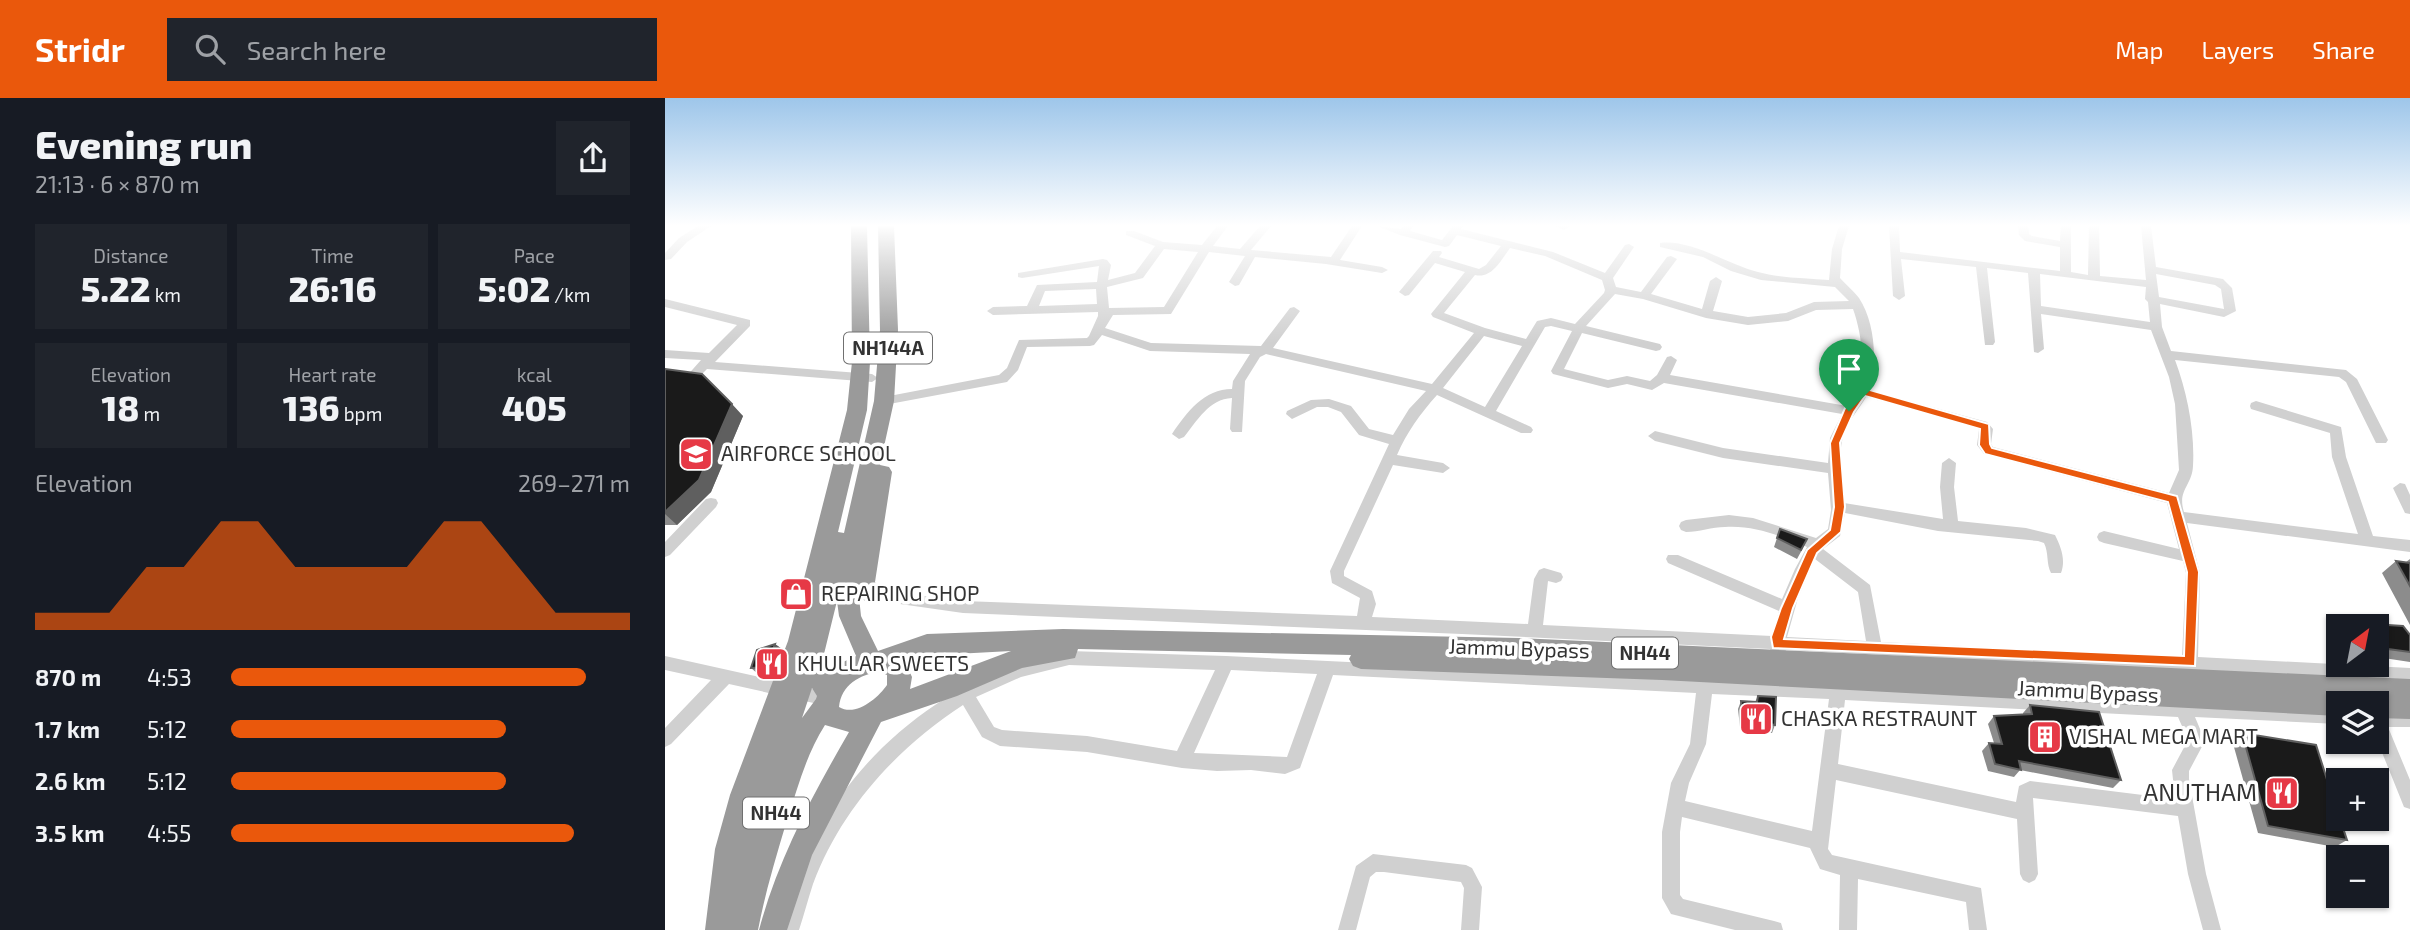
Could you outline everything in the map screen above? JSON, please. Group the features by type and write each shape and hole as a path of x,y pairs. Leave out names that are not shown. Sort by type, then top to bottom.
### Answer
{"highway":[{"path":"861,265 873,391 861,481 864,582 870,595"},
{"name":"NH144A","path":"811,658 861,481 872,431 874,314 871,265"},
{"name":"NH144A","path":"873,391 889,330 887,265"},
{"path":"746,918 743,865 749,832 789,692 800,641 861,481 850,444 899,322 896,265"},
{"name":"NH144A","path":"861,481 848,604 855,629 877,662"},
{"name":"Jammu Bypass","path":"877,662 927,644 1063,639 1519,648 1778,647 2410,690"},
{"name":"Jammu Bypass","path":"877,712 948,688 1020,658 1060,651 1109,650 1662,670 2326,704"},
{"path":"719,930 728,849 743,795 789,692 811,658"},
{"path":"811,658 813,669 828,699"},
{"name":"NH44","path":"746,918 794,759 808,727 843,675 877,662 898,670 898,689 877,712 807,837 788,878 773,930"},
{"name":"NH44","path":"828,699 829,712 846,721 877,712"},
{"path":"2389,707 2410,708"}],"street":[{"path":"1022,275 1085,265"},
{"path":"665,354 873,391 1003,379 1012,370 1025,341 1090,342 1098,330 1103,312 1105,265"},
{"path":"1031,310 1041,288 1102,285 1139,276 1147,265"},
{"path":"993,311 1167,311 1196,265"},
{"path":"1235,282 1242,265"},
{"path":"1348,265 1382,270"},
{"path":"1405,292 1428,265"},
{"path":"1452,265 1479,273 1490,265"},
{"path":"1575,265 1609,284 1706,314 1759,321 1788,317 1814,306 1857,305"},
{"path":"1619,265 1579,328 1557,369 1560,373 1608,384 1627,380 1652,386 1662,378 1671,360"},
{"path":"1644,296 1667,265"},
{"path":"1730,265 1749,274 1789,281 1838,284"},
{"path":"1778,647 1787,608 1816,548 1835,532 1839,507 1835,469 1837,435 1849,411 1863,392 1868,370 1868,351 1857,305 1838,284 1834,274 1835,265"},
{"path":"1896,265 1899,296"},
{"path":"1982,265 1989,342"},
{"path":"1989,265 2151,284"},
{"path":"2065,265 2065,275"},
{"path":"2094,265 2094,279"},
{"path":"2149,265 2156,327 2169,355 2181,404 2187,461 2173,499 2190,557 2193,590 2190,659"},
{"path":"2149,269 2219,282 2226,288 2230,311 2224,313 2151,299"},
{"path":"2034,270 2038,349"},
{"path":"1472,271 1437,314 1481,331 1529,344"},
{"path":"1706,314 1716,281"},
{"path":"665,303 746,323 691,377"},
{"path":"2035,309 2156,327"},
{"path":"1237,429 1238,393 1242,375 1294,311"},
{"path":"1488,413 1545,322 1656,347"},
{"path":"1098,330 1150,347 1182,345 1262,350 1435,389 1526,430"},
{"path":"1363,624 1368,604 1367,595 1337,579 1337,571 1396,441 1414,412 1481,331"},
{"path":"2169,355 2342,373 2351,379 2381,440"},
{"path":"1662,378 1849,411"},
{"path":"1179,434 1213,395 1222,392 1238,393"},
{"path":"1863,392 1982,425 1986,429 1984,445 1989,451 2173,499"},
{"path":"1292,415 1310,404 1329,403 1346,409 1364,432 1396,441"},
{"path":"2256,406 2336,430 2339,457 2368,541"},
{"path":"1655,436 1723,453 1835,469"},
{"path":"1388,459 1443,468"},
{"path":"1949,463 1947,487 1951,525"},
{"path":"2400,488 2410,509"},
{"path":"665,551 711,503"},
{"path":"1839,507 1974,531 2043,537 2053,544 2056,569"},
{"path":"2179,517 2410,546"},
{"path":"1686,526 1701,527 1725,521 1754,523 1777,528 1816,548 1864,589 1874,643"},
{"path":"2104,537 2190,557"},
{"path":"1673,559 1787,608"},
{"path":"1535,631 1541,579 1544,574 1556,577"},
{"path":"870,595 963,607 1535,631 1778,647 1994,650"},
{"path":"1778,647 1874,643 2190,659 2410,675"},
{"path":"790,930 814,859 832,824 851,797 908,732 966,695 1001,677 1045,662 1069,659 1226,663 2326,716"},
{"path":"665,663 828,699"},
{"path":"1182,760 1226,663"},
{"path":"966,695 992,736 1087,744 1182,760 1290,765 1294,762 1327,669"},
{"path":"665,739 724,678"},
{"path":"1705,686 1697,744 1680,783 1671,832 1672,903 1774,930"},
{"path":"1838,692 1819,850 1826,863 1974,895 1978,930"},
{"path":"2183,708 2197,741 2179,779 2197,874 2212,930"},
{"path":"2389,720 2410,720"},
{"path":"2389,749 2410,801"},
{"path":"1829,770 2025,812"},
{"path":"2029,874 2024,797 2025,792 2030,789 2186,809"},
{"path":"1675,807 1820,842"},
{"path":"1346,930 1361,872 1373,863 1384,863 1467,874 1473,887 1470,930"},
{"path":"1848,930 1849,868"}],"building":[{"name":"AIRFORCE SCHOOL","path":"665,369 702,374 732,404 699,480 665,512"},
{"path":"1780,529 1807,539 1801,550 1777,538"},
{"path":"2396,561 2410,563 2410,586"},
{"path":"2389,625 2403,626 2410,635 2410,652 2389,649"},
{"path":"775,644 766,667 751,668 757,650"},
{"path":"1758,696 1776,697 1775,725 1743,719 1741,701 1757,702"},
{"name":"VISHAL MEGA MART","path":"2030,705 2099,712 2121,780 2019,761 2021,770 1995,764 1989,743 2002,744 1994,716 2032,714"},
{"name":"ANUTHAM","path":"2242,733 2316,745 2326,776 2326,831 2344,831 2347,840 2268,826"}],"place":[{"name":"AIRFORCE SCHOOL","path":"696,454"},
{"name":"REPAIRING SHOP","path":"796,594"},
{"name":"KHULLAR SWEETS","path":"772,664"},
{"name":"CHASKA RESTRAUNT","path":"1756,719"},
{"name":"VISHAL MEGA MART","path":"2045,737"},
{"name":"ANUTHAM","path":"2282,793"}],"route":[{"path":"1863,392 1966,419 1985,427 1984,445 1989,451 2173,499 2193,572 2190,662 1778,644 1777,637 1787,608 1813,550 1835,532 1839,507 1835,443 1841,424 1849,411 1863,392"}]}
